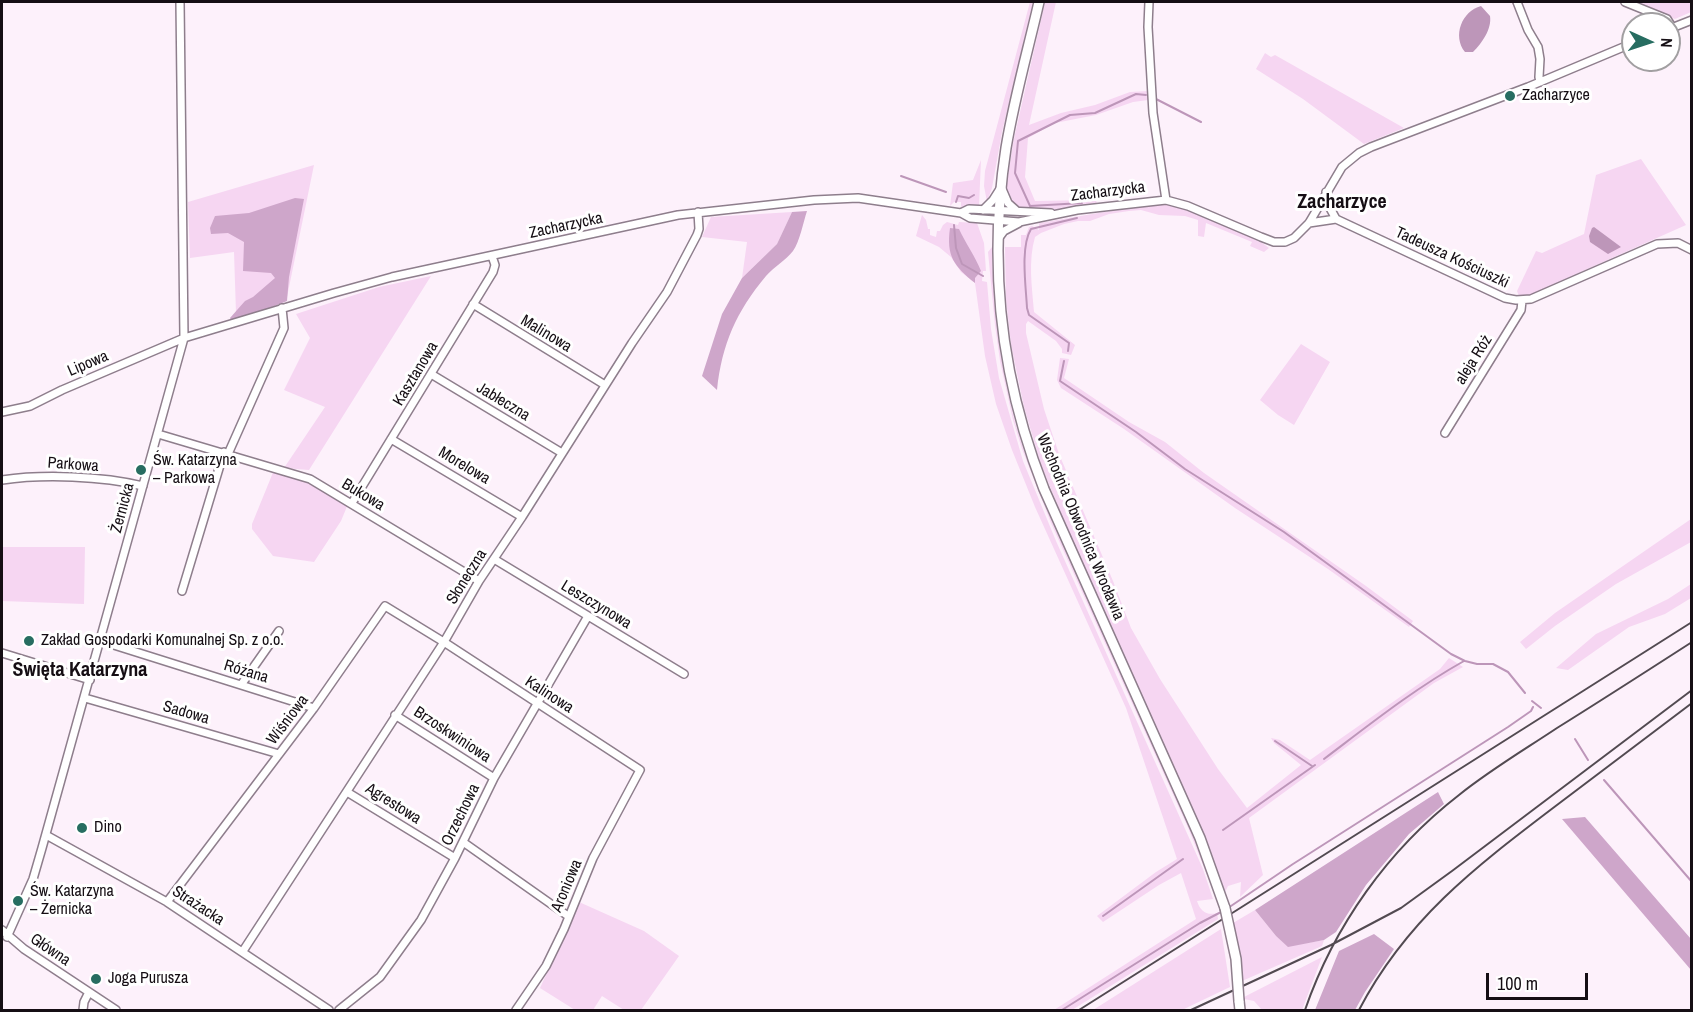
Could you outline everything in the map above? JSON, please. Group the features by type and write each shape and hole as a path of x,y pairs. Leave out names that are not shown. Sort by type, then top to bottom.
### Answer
{"main road":[{"name":"Wschodnia Obwodnica Wrocławia","path":"1040,2 1012,114 1001,187 998,283 1004,344 1016,402 1030,452 1071,552 1200,838 1225,908 1236,959 1240,1006"}],"street":[{"name":"Żernicka","path":"4,936 33,879 184,338 180,2"},
{"path":"1149,2 1152,113 1166,200 1188,206 1274,242 1285,242 1294,238 1309,223 1342,167 1359,153 1621,49"},
{"path":"1517,2 1540,53 1540,82"},
{"path":"1625,2 1650,12"},
{"path":"983,210 1001,187"},
{"path":"1001,187 1008,203 1018,212"},
{"path":"1309,223 1335,219 1326,192"},
{"name":"Zacharzycka","path":"184,338 392,277 698,212 858,198 961,213 970,218 1018,212 1054,213"},
{"name":"Zacharzycka","path":"961,213 969,209 983,210 1022,221 1054,213 1166,200"},
{"name":"Słoneczna","path":"243,951 395,714 444,642 479,581 605,385 668,292 697,235 698,212"},
{"name":"Tadeusza Kościuszki","path":"1335,219 1505,298 1522,301 1657,244 1678,243 1692,250"},
{"path":"998,239 1004,231 1022,221"},
{"name":"Kasztanowa","path":"352,503 493,272 495,266 492,256"},
{"name":"aleja Róż","path":"1445,433 1521,310 1522,301"},
{"name":"Malinowa","path":"473,304 605,385"},
{"path":"182,591 226,453 284,328 282,308"},
{"name":"Lipowa","path":"2,412 30,406 184,338"},
{"name":"Jabłeczna","path":"431,374 562,453"},
{"name":"Bukowa","path":"158,434 310,479 479,581"},
{"name":"Morelowa","path":"392,439 522,517"},
{"name":"Parkowa","path":"2,480 44,476 124,482 143,486"},
{"name":"Leszczynowa","path":"494,559 684,674"},
{"name":"Wiśniowa","path":"167,902 314,708 385,606 444,642"},
{"name":"Orzechowa","path":"339,1011 380,977 421,920 455,858 494,778 588,616"},
{"path":"241,685 279,631"},
{"name":"Różana","path":"101,641 314,708"},
{"name":"Kalinowa","path":"444,642 640,770"},
{"path":"2,653 90,680"},
{"name":"Sadowa","path":"85,698 279,754"},
{"name":"Brzoskwiniowa","path":"395,714 494,778"},
{"name":"Aroniowa","path":"516,1011 546,966 593,858 640,770"},
{"name":"Agrestowa","path":"347,792 455,858"},
{"name":"Strażacka","path":"46,835 167,902 329,1011"},
{"path":"463,842 568,916"},
{"name":"Główna","path":"2,930 4,936 116,1011"},
{"path":"83,1011 89,992"}],"shaded area":[{"path":"1030,2 1033,2 987,202 984,186 985,171"},
{"path":"1045,2 1056,2 1029,125 1130,92 1148,91 1148,100 1133,102 1096,115 1055,123 1028,138 1025,177 1035,201 1096,200 1097,204 1053,210 1020,210 1013,207 1006,190 1013,143"},
{"path":"1635,2 1691,2 1691,12 1681,16 1681,12 1659,12"},
{"path":"1481,6 1490,16 1488,31 1473,52 1465,52 1459,39 1461,25 1469,13"},
{"path":"1265,53 1271,57 1275,55 1404,128 1364,144 1303,99 1256,69"},
{"path":"1641,159 1686,225 1527,296 1519,296 1517,291 1536,251 1542,253 1584,234 1596,175"},
{"path":"981,160 979,206 961,207 961,202 954,202 950,206 953,183 973,180"},
{"path":"314,165 287,297 236,313 234,252 190,258 188,202"},
{"path":"295,198 304,199 289,277 287,301 231,320 230,318 245,301 275,278 271,273 243,271 244,242 228,233 211,234 210,228 215,216 249,213"},
{"path":"1161,203 1185,208 1261,242 1269,248 1264,252 1250,246 1252,242 1206,223 1204,237 1198,236 1198,220 1185,216 1159,215 1141,210 1064,224 1035,237 1031,265 1034,312 1075,345 1071,355 1062,353 1056,341 1028,321 1026,333 1044,409 1059,454 1131,628 1160,679 1218,769 1247,808 1301,765 1271,738 1280,740 1310,760 1440,669 1449,658 1463,667 1434,683 1249,818 1263,875 1240,897 1241,882 1228,886 1225,892 1205,837 1074,545 1041,465 1024,407 1011,345 1006,299 1005,247 1021,247 1021,235 1026,235 1029,227 1032,226 1039,230 1039,223 1110,211 1110,208"},
{"path":"807,211 793,251 755,289 732,329 719,373 717,390 702,376 722,314 742,278 777,244 792,212"},
{"path":"792,212 777,244 742,278 747,242 702,237 711,217"},
{"path":"922,215 930,229 930,235 936,237 937,231 940,231 947,222 958,225 959,222 977,223 984,243 986,271 983,271 982,281 987,282 991,329 999,378 1023,461 1056,541 1203,869 1213,899 1197,901 1198,905 1207,913 1217,913 1218,919 1072,1010 1054,1010 1196,919 1181,873 1103,922 1097,916 1177,859 1126,708 1035,507 1012,450 996,404 985,356 975,283 961,272 951,257 939,247 916,236"},
{"path":"1594,227 1621,247 1608,254 1590,242 1589,236"},
{"path":"950,228 959,229 979,266 981,271 975,278 975,283 953,260 949,246"},
{"path":"992,247 995,312 1001,354 1014,418 1028,462 1185,816 1216,898 1189,830 1051,523 1022,449 1013,420 1000,361 988,252"},
{"path":"431,276 309,470 284,468 325,407 284,390 310,338 296,314 379,287"},
{"path":"1301,344 1330,362 1294,425 1260,400"},
{"path":"1060,358 1069,359 1064,378 1129,422 1165,442 1204,473 1366,586 1413,621 1409,627 1328,569 1061,388 1057,380"},
{"path":"274,470 312,483 348,504 341,521 314,562 273,556 252,529"},
{"path":"1691,519 1691,542 1616,584 1526,649 1520,642 1555,613"},
{"path":"2,547 85,547 84,604 2,601"},
{"path":"1691,584 1691,598 1665,614 1629,627 1568,670 1556,668 1596,634 1668,599"},
{"path":"1438,792 1444,804 1409,834 1366,885 1336,932 1324,940 1288,947 1255,910"},
{"path":"1585,817 1691,939 1691,970 1562,819"},
{"path":"579,902 644,931 679,956 641,1010 624,1010 602,996 593,1010 575,1010 540,988"},
{"path":"1255,910 1276,936 1288,946 1324,940 1322,946 1242,981 1233,923"},
{"path":"1221,929 1230,987 1182,1010 1093,1010"},
{"path":"1374,934 1394,949 1355,1010 1315,1010 1339,951"},
{"path":"1322,957 1302,1010 1262,1010 1254,1001 1244,999 1244,997"}],"waterway":[{"path":"1082,203 1030,206 1015,173 1018,141 1070,115 1095,113 1136,94 1146,95"},
{"path":"1156,99 1201,122"},
{"path":"901,176 946,192"},
{"path":"956,202 958,196 969,198 974,195"},
{"path":"1068,351 1069,343 1029,315 1025,256 1031,229 1077,218"},
{"path":"954,225 956,248 962,264 983,276"},
{"path":"1064,361 1060,381 1136,432 1185,469 1284,532 1451,654 1477,664 1493,664 1508,672 1525,693"},
{"path":"1324,759 1410,695 1464,661"},
{"path":"1532,701 1541,708"},
{"path":"1228,908 1508,727 1531,711 1533,707"},
{"path":"1575,739 1588,760"},
{"path":"1275,741 1312,766"},
{"path":"1223,830 1315,765"},
{"path":"1604,780 1692,882"},
{"path":"1103,916 1183,859"},
{"path":"1062,1010 1200,923 1223,911"}],"railway":[{"path":"1079,1010 1692,622"},
{"path":"1305,1010 1331,949 1366,892 1409,840 1433,817 1495,769 1692,642"},
{"path":"1191,1010 1331,945 1401,908 1692,690"},
{"path":"1359,1010 1398,949 1444,898 1496,852 1692,703"}],"place":[{"name":"Zacharzyce","path":"1510,96"},
{"name":"Św. Katarzyna – Parkowa","path":"141,470"},
{"name":"Zakład Gospodarki Komunalnej Sp. z o.o.","path":"29,641"},
{"name":"Dino","path":"82,828"},
{"name":"Św. Katarzyna – Żernicka","path":"18,901"},
{"name":"Joga Purusza","path":"96,979"}],"district":[{"name":"Zacharzyce","path":"1342,203"},
{"name":"Święta Katarzyna","path":"80,671"}]}
